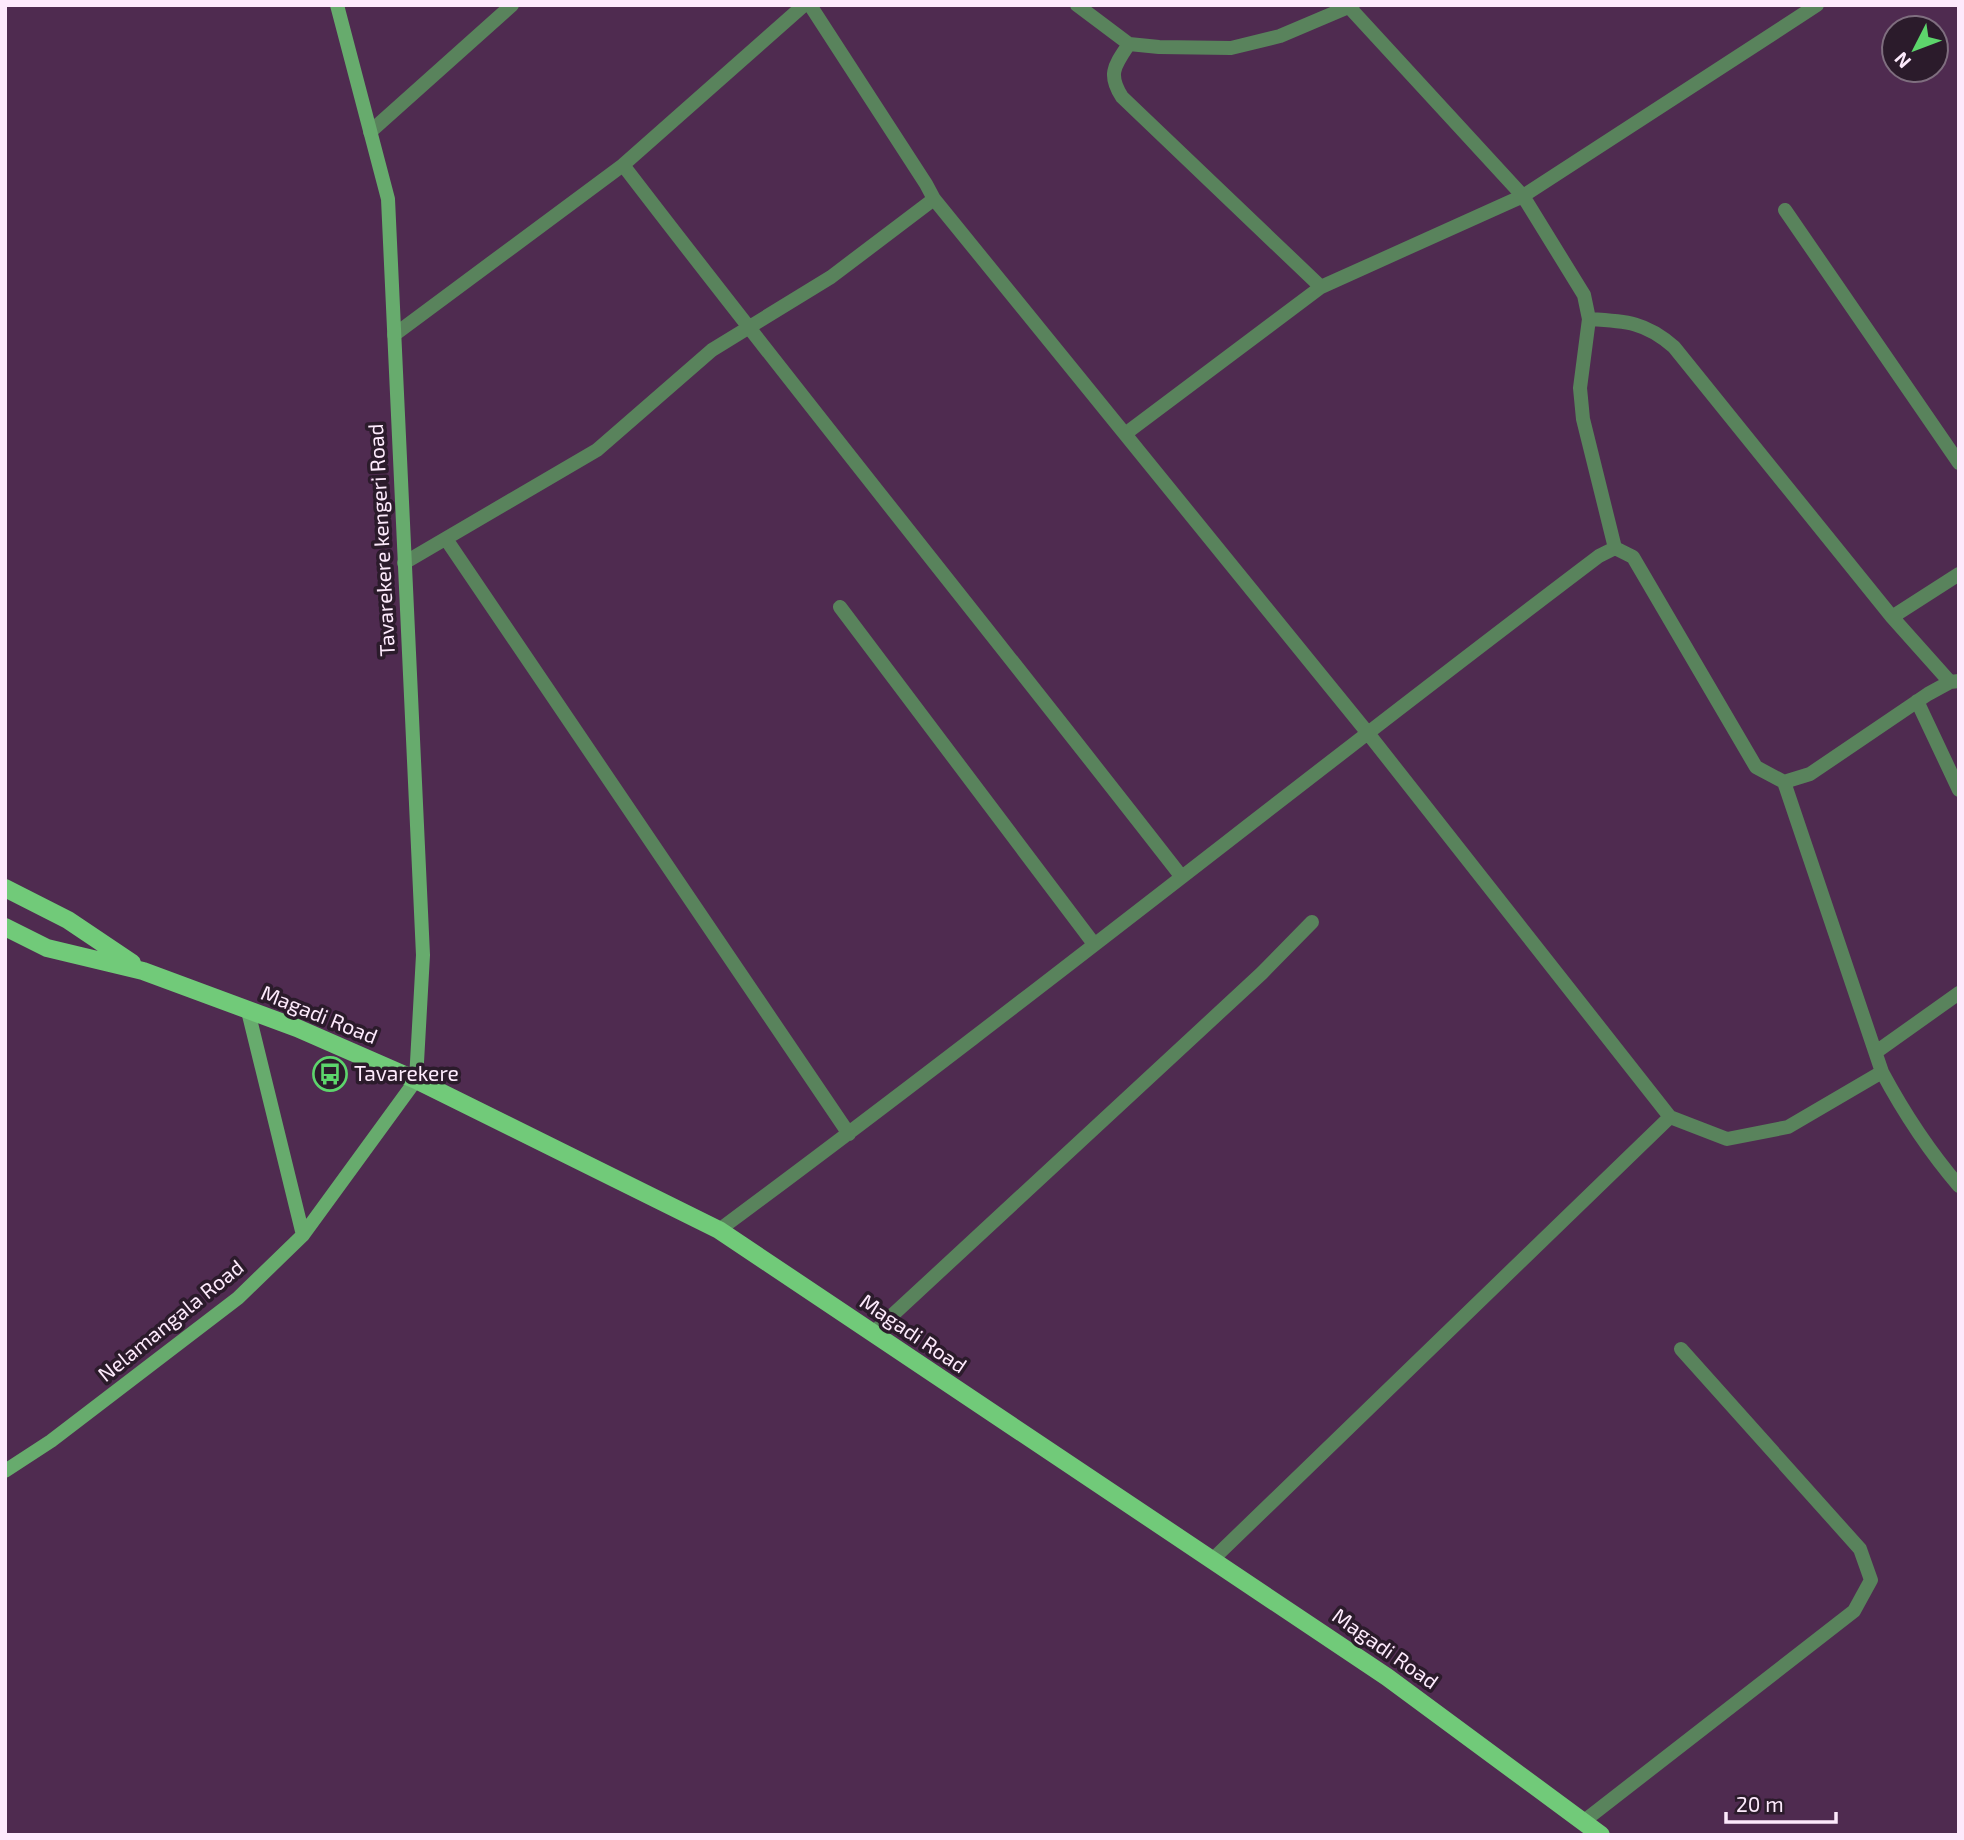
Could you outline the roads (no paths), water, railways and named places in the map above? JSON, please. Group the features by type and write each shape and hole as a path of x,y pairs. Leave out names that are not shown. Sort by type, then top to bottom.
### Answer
{"main road":[{"name":"Tavarekere kengeri Road","path":"337,5 388,199 423,955 416,1080"},
{"name":"Magadi Road","path":"5,888 68,920 144,971"},
{"name":"Magadi Road","path":"5,927 47,947 144,971 297,1028 416,1080 719,1230 1387,1677 1601,1835"},
{"path":"248,1011 303,1235"},
{"name":"Nelamangala Road","path":"5,1471 51,1441 238,1298 303,1235 416,1080"}],"street":[{"path":"370,132 512,5"},
{"path":"394,335 623,165 804,5"},
{"path":"810,5 934,199 1367,732 1670,1117 1727,1139 1788,1127 1882,1072"},
{"path":"1077,5 1129,44 1231,48 1280,36 1351,6 1523,196 1584,295 1590,319 1580,388 1583,419 1615,548 1633,557 1756,767 1784,782 1882,1072 1901,1107 1941,1166 1959,1186"},
{"path":"1125,433 1321,287 1523,196 1817,5"},
{"path":"1129,44 1115,66 1113,83 1122,97 1321,287"},
{"path":"623,165 748,328 975,611 1181,876"},
{"path":"404,563 597,450 712,350 831,277 934,199"},
{"path":"1785,210 1959,463"},
{"path":"1590,319 1633,321 1658,333 1674,347 1892,617 1954,681 1917,701 1810,774 1784,782"},
{"path":"446,539 849,1134"},
{"path":"719,1230 849,1134 1367,732 1599,556 1615,548"},
{"path":"1892,617 1959,574"},
{"path":"841,607 1094,944"},
{"path":"1917,701 1959,790"},
{"path":"872,1334 1262,973 1312,922"},
{"path":"1875,1052 1959,993"},
{"path":"1212,1560 1670,1117"},
{"path":"1584,1821 1854,1611 1871,1580 1860,1549 1681,1349"}],"place":[{"name":"Tavarekere","path":"330,1074"}]}
